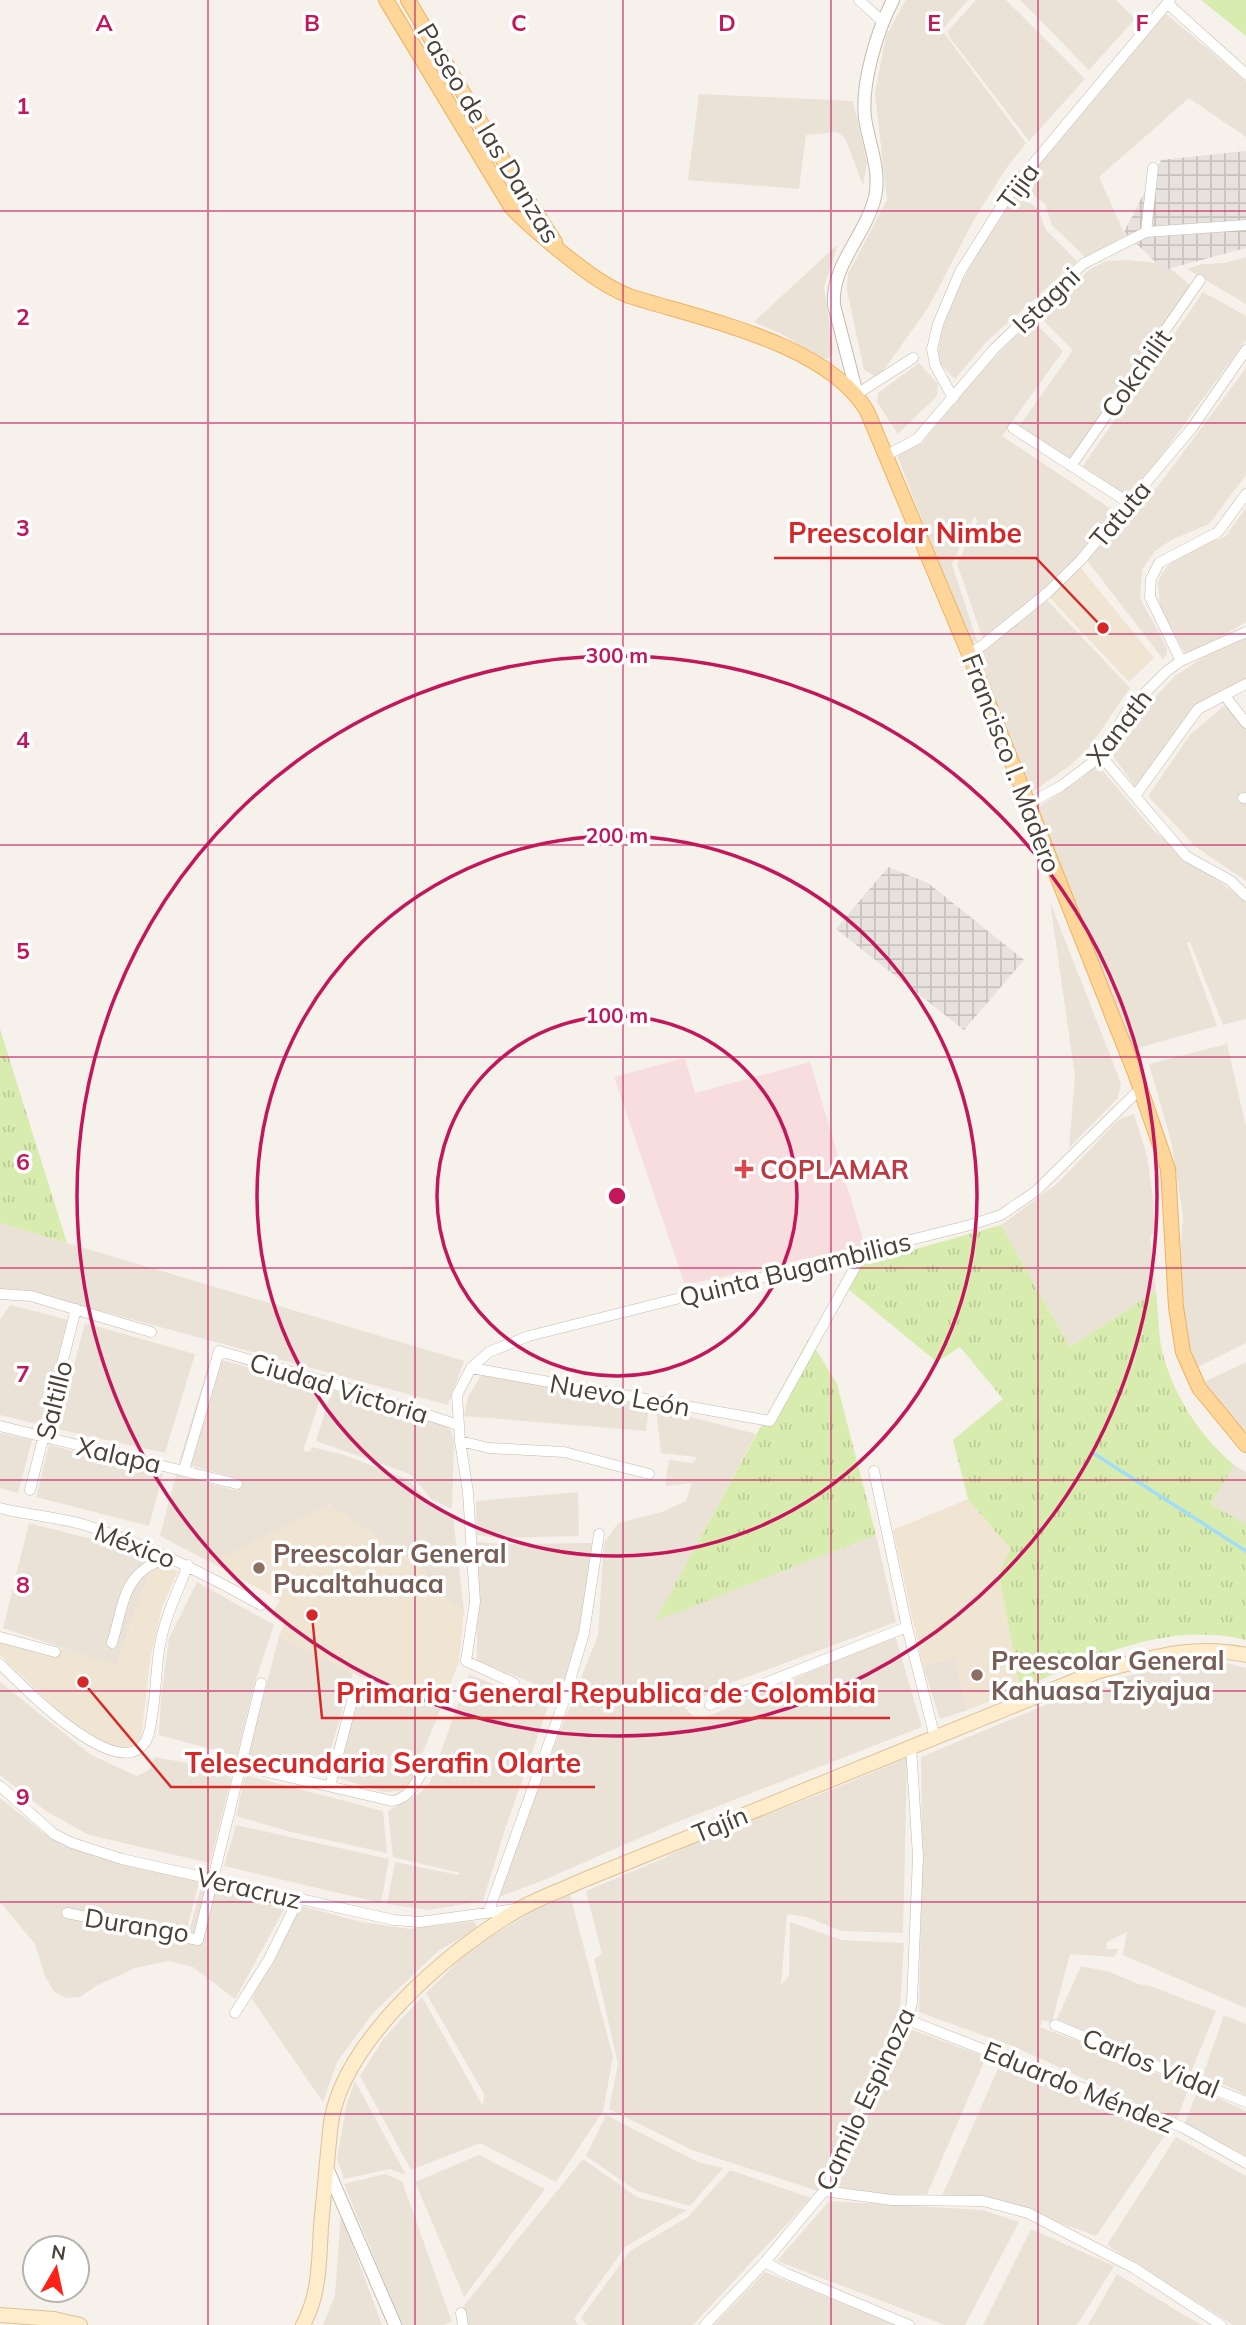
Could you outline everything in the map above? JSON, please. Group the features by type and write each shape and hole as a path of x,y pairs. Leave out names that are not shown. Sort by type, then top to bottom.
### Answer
{"main road":[{"name":"Paseo de las Danzas","path":"386,0 511,207 534,232 562,252"},
{"name":"Paseo de las Danzas","path":"408,0 532,208 562,252"},
{"name":"Francisco I. Madero","path":"562,252 584,272 610,288 788,348 830,373 857,394 887,455 969,654 1140,1089 1168,1169 1176,1307 1183,1352 1199,1388 1246,1445"},
{"name":"Tajín","path":"303,2325 313,2304 320,2266 330,2127 336,2101 351,2065 379,2026 459,1950 519,1909 1099,1671 1179,1651 1209,1650 1246,1655"},
{"path":"7,2318 54,2319 80,2325"}],"street":[{"path":"859,0 882,22"},
{"path":"893,0 882,22 873,52 866,96 865,117 877,173 876,193 872,210 838,275 833,292 857,394 913,358"},
{"path":"1169,2 1246,74"},
{"name":"Tijia","path":"953,398 935,365 932,349 960,272 1013,188 1169,2"},
{"path":"1146,232 1153,168"},
{"name":"Istagni","path":"887,455 917,439 994,349 1083,264 1146,232 1246,225"},
{"name":"Cokchilit","path":"1071,466 1200,280"},
{"name":"Tatuta","path":"969,654 984,645 1080,561 1192,429 1246,350"},
{"path":"1013,428 1129,503"},
{"path":"1181,662 1150,597 1151,579 1159,563 1217,532 1246,494"},
{"name":"Xanath","path":"1028,804 1087,769 1101,756 1127,711 1146,689 1181,662 1246,632"},
{"path":"1135,796 1198,709 1246,684"},
{"path":"1225,696 1246,723"},
{"path":"1101,756 1186,856 1231,881 1246,896"},
{"name":"Quinta Bugambilias","path":"471,1368 489,1352 529,1336 863,1253 1001,1215 1036,1191 1140,1089"},
{"name":"Nuevo León","path":"471,1368 770,1421 863,1253"},
{"path":"0,1294 30,1296 150,1332"},
{"name":"Saltillo","path":"30,1490 76,1310"},
{"name":"Ciudad Victoria","path":"184,1470 219,1351 337,1385 458,1425"},
{"path":"471,1368 457,1395 458,1425 468,1492 475,1602 466,1661 514,1683"},
{"name":"Xalapa","path":"0,1426 237,1484"},
{"path":"460,1441 489,1448 565,1452 649,1474"},
{"path":"874,1471 907,1627 935,1738"},
{"name":"México","path":"0,1508 81,1524 172,1557 261,1605"},
{"path":"488,1913 563,1704 584,1633 599,1534"},
{"path":"113,1643 129,1588 137,1574 147,1565 172,1557"},
{"path":"0,1664 36,1700 86,1739 107,1749 125,1752 141,1747 145,1742 152,1714 159,1649 187,1565"},
{"path":"710,1705 907,1627"},
{"path":"0,1637 55,1651"},
{"name":"Durango","path":"67,1913 198,1940 261,1683"},
{"path":"330,1786 354,1697"},
{"name":"Camilo Espinoza","path":"705,2325 765,2262 824,2191 852,2139 908,2020 912,2002 918,1856 911,1747"},
{"path":"242,1766 392,1801 401,1800 409,1794 426,1765"},
{"name":"Veracruz","path":"0,1786 54,1834 72,1843 122,1859 298,1900 407,1921 420,1922 519,1909"},
{"path":"235,2013 269,1959 298,1900"},
{"name":"Eduardo Méndez","path":"908,2020 1182,2127 1246,2163"},
{"name":"Carlos Vidal","path":"1055,2025 1246,2102"},
{"path":"328,2170 395,2325"},
{"path":"824,2191 892,2200 984,2201 1028,2213 1134,2268 1221,2325"},
{"path":"765,2262 909,2325"},
{"path":"461,2313 463,2325"}],"shaded area":[{"path":"906,0 968,0 943,29 944,33 1026,143 1005,170 975,218 928,308 878,378 864,370 847,290 848,274 887,200 875,93 886,36"},
{"path":"976,0 1006,0 1085,79 1029,141 948,35 948,31"},
{"path":"1020,0 1116,0 1135,19 1089,70"},
{"path":"1165,13 1246,81 1246,137 1189,98 1099,177 1125,235 1088,260 1052,225 1045,204 1023,187 1060,136"},
{"path":"699,94 853,101 867,163 863,185 845,138 837,132 806,135 799,189 688,180"},
{"path":"1246,151 1246,248 1164,270 1124,232 1161,160"},
{"path":"1017,194 1038,209 1046,230 1077,261 986,342 955,379 937,361 943,317 991,229"},
{"path":"838,244 824,287 833,349 830,357 826,359 816,356 784,335 754,322"},
{"path":"1246,257 1246,304 1187,269 1203,264 1224,263"},
{"path":"1129,260 1165,264 1190,285 1074,464 1018,428 1073,350 1040,317 1090,269 1106,261"},
{"path":"1203,292 1246,316 1246,340 1128,501 1080,470"},
{"path":"1032,320 1063,351 1002,436 1117,513 1039,600 983,639 957,564 978,520 974,517 952,564 977,641 969,644 897,455 922,443 985,367"},
{"path":"919,363 938,384 937,396 898,434 877,402 878,393"},
{"path":"1246,368 1246,475 1209,524 1173,539 1155,551 1142,569 1140,598 1167,648 1163,659 1086,559 1158,486"},
{"path":"1246,508 1246,622 1198,650 1185,653 1160,608 1158,582 1173,560 1195,547 1225,537"},
{"path":"1081,568 1154,658 1129,682 1049,597"},
{"path":"1046,599 1130,688 1088,749 1032,792 976,654"},
{"path":"1246,636 1246,685 1194,715 1135,787 1112,754 1141,712 1175,676 1215,650"},
{"path":"1224,706 1230,707 1246,727 1246,881 1196,847 1148,796 1190,735"},
{"path":"1097,764 1153,830 1246,902 1246,1019 1223,1025 1190,942 1187,943 1217,1026 1134,1049 1037,808 1081,779"},
{"path":"888,867 928,883 1024,960 964,1030 836,929"},
{"path":"1050,902 1121,1083 1118,1098 1069,1148 1075,1076"},
{"path":"1227,1044 1246,1127 1246,1343 1198,1367 1185,1333 1180,1261 1183,1216 1176,1171 1171,1141 1149,1064"},
{"name":"COPLAMAR","path":"685,1058 695,1093 810,1062 865,1246 685,1285 614,1077"},
{"path":"1134,1114 1147,1156 1153,1198 1155,1233 1150,1237 1156,1291 1070,1347 1001,1225 1058,1183 1118,1120"},
{"path":"0,1223 464,1361 448,1405 31,1292 0,1290"},
{"path":"10,1305 69,1320 40,1425 0,1415 0,1320"},
{"path":"85,1323 195,1354 165,1453 57,1429"},
{"path":"214,1358 324,1387 303,1451 310,1452 312,1447 344,1455 407,1479 433,1506 453,1517 464,1610 440,1595 424,1572 329,1504 212,1563 160,1536 176,1475 238,1491 242,1480 179,1462 208,1366"},
{"path":"1246,1362 1246,1431 1234,1423 1215,1402 1204,1382"},
{"path":"483,1372 649,1407 646,1431 464,1416 468,1397"},
{"path":"332,1390 441,1421 451,1431 454,1441 452,1509 431,1499 410,1474 316,1441"},
{"path":"656,1408 756,1434 656,1620 876,1535 896,1622 728,1684 684,1707 698,1721 895,1635 922,1727 667,1826 499,1897 497,1891 598,1635 604,1543 618,1523 662,1512 686,1501 692,1483 665,1486 669,1460 693,1463 697,1457 661,1453"},
{"path":"0,1433 32,1440 18,1493 0,1488"},
{"path":"49,1445 163,1474 149,1526 36,1497"},
{"path":"1234,1465 1246,1472 1246,1524 1211,1504"},
{"path":"578,1492 579,1536 499,1538 477,1535 476,1501"},
{"path":"968,1499 1010,1550 999,1575 1020,1689 968,1710 954,1658 923,1666 893,1530"},
{"path":"329,1504 404,1554 424,1572 440,1595 464,1610 459,1661 444,1701 365,1679 279,1636 284,1625 271,1615 280,1600 212,1563"},
{"path":"29,1523 134,1550 152,1565 116,1666 3,1628"},
{"path":"477,1542 592,1543 581,1624 561,1695 477,1660"},
{"path":"152,1565 178,1571 162,1607 150,1660 141,1740 129,1755 89,1736 49,1702 0,1655 0,1642 56,1657 61,1648 116,1665"},
{"path":"197,1582 274,1625 254,1685 237,1756 159,1735 169,1638"},
{"path":"279,1636 353,1673 323,1776 248,1757"},
{"path":"954,1658 968,1710 940,1719 923,1666"},
{"path":"1223,1662 1246,1668 1246,2008 1123,1955 1127,1932 1107,1942 1107,1949 1119,1949 1114,1957 1070,1954 1052,2022 1042,2020 1040,2027 1118,2056 1189,2087 1176,2121 1015,2047 919,2012 921,1757 1100,1682 1185,1663"},
{"path":"469,1674 548,1707 483,1901 428,1910 387,1904 395,1862 458,1875 460,1873 393,1857 388,1811 429,1785"},
{"path":"365,1679 444,1701 410,1783 399,1791 384,1792 335,1777"},
{"path":"0,1682 91,1755 137,1776 149,1770 154,1757 233,1771 210,1863 89,1835 46,1811 0,1775"},
{"path":"907,1758 903,1933 842,1931 806,1917 787,1914 781,1985 789,1976 790,1922 842,1940 904,1943 900,2009 818,2191 692,2150 609,2109 618,2064 594,1959 602,1954 586,1891 700,1840"},
{"path":"245,1775 383,1811 387,1853 291,1832 236,1816"},
{"path":"0,1798 42,1832 74,1849 201,1875 184,1939 187,1939 204,1877 287,1904 235,1999 193,1967 169,1961 135,1968 96,1986 80,1997 66,1998 54,1992 45,1976 35,1944 0,1902"},
{"path":"236,1825 389,1859 381,1903 224,1866"},
{"path":"570,1895 613,2057 603,2111 556,2182 480,2143 411,2170 360,2076 384,2038 422,1997 483,2106 484,2094 426,1993 467,1953 490,1937 535,1910"},
{"path":"298,1905 361,1922 410,1929 475,1921 477,1929 438,1951 372,2014 337,2062 323,2102 252,1999"},
{"path":"1081,1966 1110,1972 1216,2011 1191,2072 1055,2023"},
{"path":"1224,2015 1246,2024 1246,2095 1203,2075"},
{"path":"907,2028 986,2057 927,2194 890,2195 833,2188"},
{"path":"1000,2064 1167,2132 1096,2236 990,2198 942,2196"},
{"path":"355,2081 406,2175 390,2169 344,2179 337,2158 347,2103"},
{"path":"1198,2089 1246,2111 1246,2156 1184,2125"},
{"path":"606,2115 698,2162 723,2168 690,2206 637,2191 586,2156"},
{"path":"1176,2137 1246,2176 1246,2325 1233,2325 1107,2245"},
{"path":"479,2155 545,2189 464,2297 415,2182"},
{"path":"583,2159 637,2197 687,2210 625,2247 574,2319 578,2325 462,2325 462,2308"},
{"path":"730,2170 811,2198 693,2325 587,2325 581,2318 630,2251 688,2217"},
{"path":"385,2174 402,2181 452,2322 443,2325 402,2325 344,2184"},
{"path":"829,2201 983,2210 1019,2222 965,2325 945,2325 777,2261"},
{"path":"341,2214 382,2325 323,2325 335,2295"},
{"path":"1031,2229 1114,2266 1077,2325 983,2325"},
{"path":"765,2272 896,2325 714,2325"},
{"path":"1117,2274 1184,2315 1202,2325 1088,2325"}],"green space":[{"path":"1201,0 1246,0 1246,36"},
{"path":"0,1029 67,1243 0,1223"},
{"path":"1001,1225 1070,1347 1156,1291 1161,1346 1171,1379 1198,1426 1234,1465 1211,1504 1246,1524 1246,1640 1216,1635 1187,1635 1130,1645 1074,1665 1020,1689 999,1575 1010,1549 968,1499 953,1440 1003,1399 960,1347 937,1362 842,1284 852,1267"},
{"path":"809,1338 837,1384 876,1535 655,1621"}],"waterway":[{"path":"1093,1453 1246,1551"}],"place":[{"name":"Preescolar Nimbe","path":"1103,628"},
{"name":"COPLAMAR","path":"744,1169"},
{"name":"Preescolar General Pucaltahuaca","path":"259,1568"},
{"name":"Primaria General Republica de Colombia","path":"312,1615"},
{"name":"Preescolar General Kahuasa Tziyajua","path":"977,1675"},
{"name":"Telesecundaria Serafin Olarte","path":"83,1682"}]}
